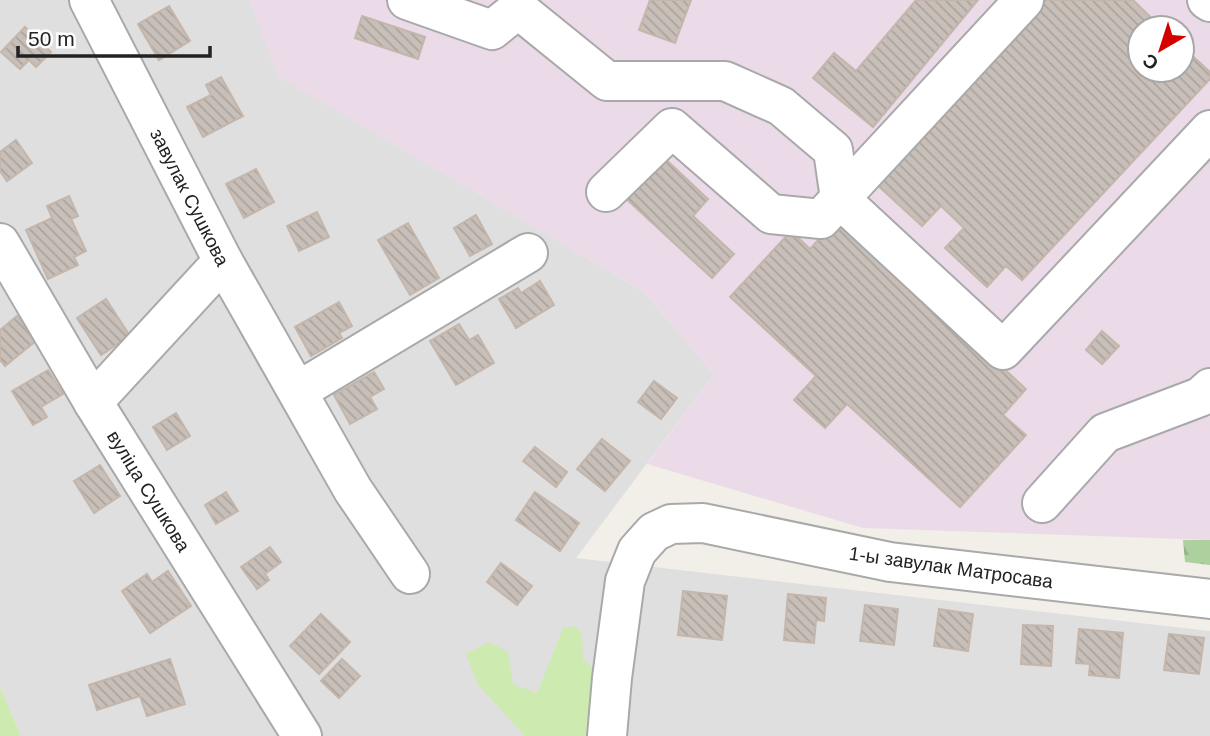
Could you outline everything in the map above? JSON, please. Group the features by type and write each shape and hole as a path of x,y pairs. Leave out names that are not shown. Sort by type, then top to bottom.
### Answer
{"street":[{"name":"завулак Сушкова","path":"89,0 223,261 353,490 410,574"},
{"path":"407,0 492,30 518,9 607,81 725,80 781,106 833,150 840,199 1003,349 1210,130"},
{"path":"606,192 672,128 771,215 821,219 1024,0"},
{"name":"вуліца Сушкова","path":"0,243 93,402 302,736"},
{"path":"298,391 528,253"},
{"path":"93,402 223,261"},
{"path":"1042,503 1105,433 1207,397"},
{"name":"1-ы завулак Матросава","path":"607,736 625,581 637,551 654,531 671,524 703,523 890,562 1210,599"}],"shaded area":[{"path":"0,0 250,0 279,76 644,292 714,374 576,558 1210,631 1210,736 21,736 0,687"},
{"path":"250,0 1210,0 1210,540 863,528 647,464 714,374 644,292 278,76"}],"green space":[{"path":"1183,540 1210,540 1210,565 1185,562"},
{"path":"575,626 582,634 583,660 605,677 599,736 525,736 478,685 466,654 489,642 508,652 513,684 537,693 563,628"},
{"path":"0,687 21,736 0,736"}],"building":[{"path":"650,0 691,0 675,43 639,30"},
{"path":"916,0 978,0 873,127 813,78 834,53 856,71"},
{"path":"1046,0 1133,0 1148,14 1126,14 1126,84 1196,84 1196,59 1210,72 1210,79 1022,280 1006,266 987,287 945,248 964,228 941,206 922,226 875,183"},
{"path":"169,6 190,41 159,60 138,24"},
{"path":"362,16 425,37 418,59 355,38"},
{"path":"25,27 51,52 36,67 29,60 20,69 1,52"},
{"path":"221,77 243,116 203,137 187,107 211,95 206,85"},
{"path":"16,140 32,163 7,181 0,171 0,152"},
{"path":"660,154 708,199 693,216 734,254 712,278 622,195"},
{"path":"256,169 274,202 244,218 226,184"},
{"path":"69,196 78,216 71,219 86,251 74,257 78,265 48,279 26,230 52,218 47,206"},
{"path":"317,212 329,237 299,251 287,226"},
{"path":"476,215 492,244 470,256 454,228"},
{"path":"839,217 1026,389 1003,415 1026,435 960,507 847,404 825,428 794,400 816,376 730,297 791,231 810,249"},
{"path":"408,223 439,278 410,295 378,240"},
{"path":"540,281 554,305 516,328 499,299 518,288 521,293"},
{"path":"106,299 130,336 101,355 77,318"},
{"path":"339,302 352,326 339,333 342,338 311,356 295,327"},
{"path":"17,316 37,340 5,366 0,360 0,330"},
{"path":"459,324 469,340 478,335 494,363 456,385 430,341"},
{"path":"1102,331 1119,346 1102,364 1086,350"},
{"path":"48,370 63,394 41,407 47,417 33,425 12,391"},
{"path":"374,372 384,389 370,397 377,409 350,424 334,395"},
{"path":"654,381 677,398 661,419 638,402"},
{"path":"176,413 190,436 167,450 153,427"},
{"path":"602,439 630,461 605,491 577,469"},
{"path":"535,447 567,472 556,487 523,461"},
{"path":"100,465 120,496 94,513 74,481"},
{"path":"226,492 238,511 216,524 205,505"},
{"path":"535,492 579,523 560,551 516,520"},
{"path":"270,547 281,562 265,574 269,580 257,589 241,567"},
{"path":"501,563 532,586 517,605 487,582"},
{"path":"168,571 191,606 150,633 122,591 147,574 152,582"},
{"path":"683,591 727,596 722,640 678,635"},
{"path":"788,594 826,598 824,621 816,620 814,643 784,640"},
{"path":"865,605 898,609 894,645 860,641"},
{"path":"939,609 973,614 968,651 934,646"},
{"path":"321,614 350,642 319,674 290,646"},
{"path":"1023,625 1053,626 1051,666 1021,664"},
{"path":"1079,629 1123,633 1119,678 1089,675 1090,664 1076,663"},
{"path":"1169,634 1204,638 1199,674 1164,670"},
{"path":"170,659 185,704 147,716 140,696 97,710 89,685"},
{"path":"342,659 360,676 339,698 321,681"}]}
